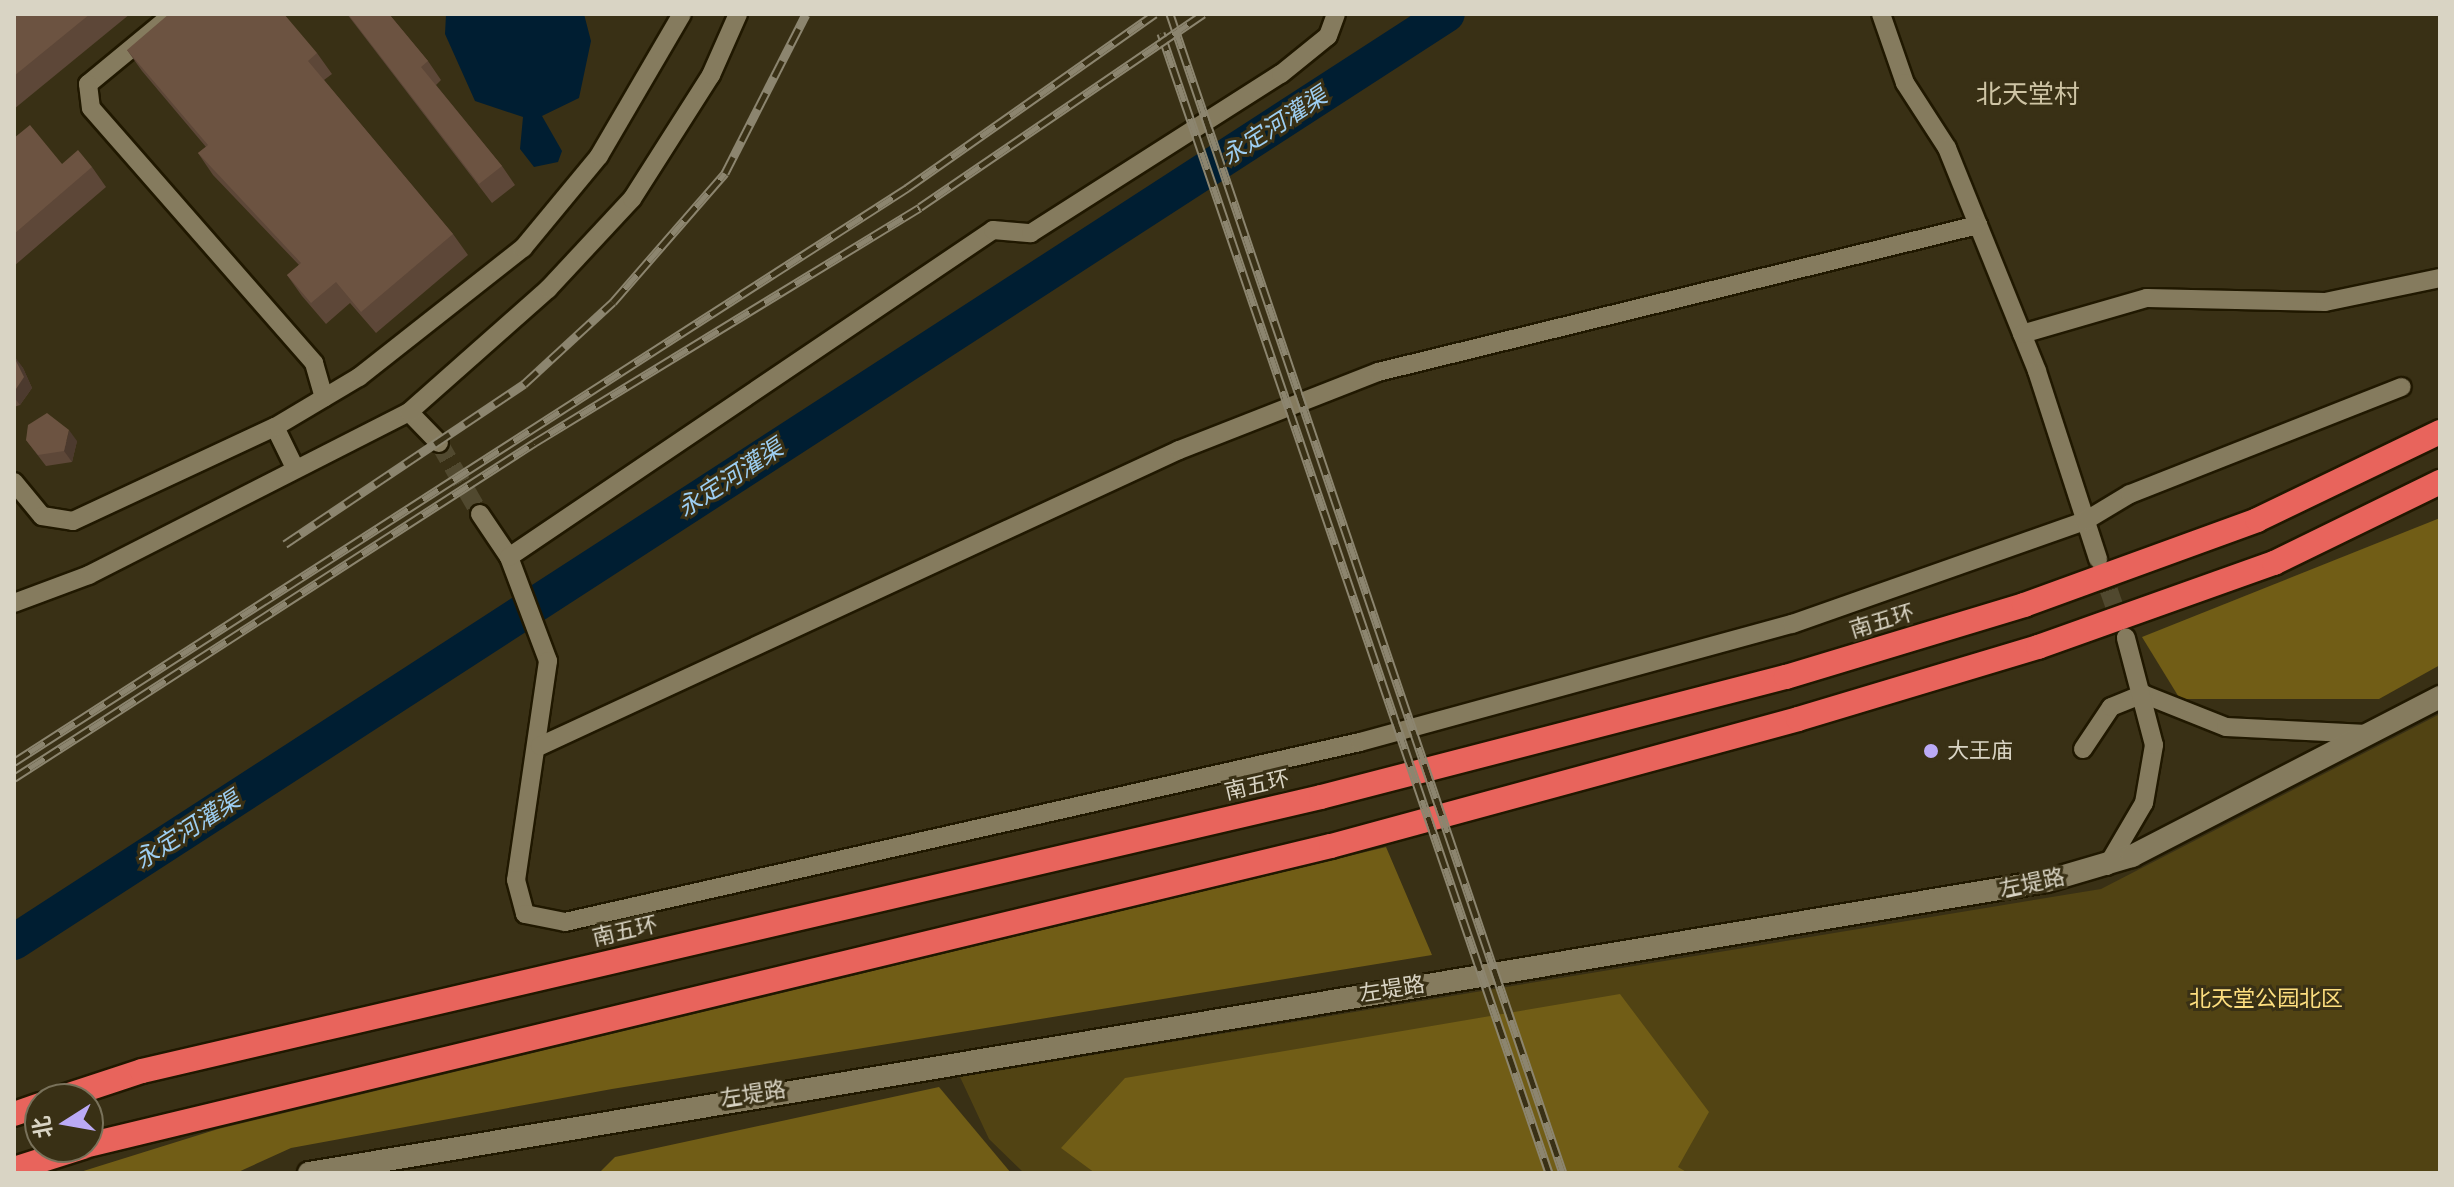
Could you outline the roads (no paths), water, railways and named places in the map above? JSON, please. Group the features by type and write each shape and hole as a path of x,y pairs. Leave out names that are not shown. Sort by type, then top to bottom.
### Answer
{"highway":[{"name":"南五环","path":"104,1084 142,1071 1321,797 1786,677 2024,605 2257,520 2440,432"},
{"path":"104,1141 1331,846 1798,719 2038,647 2274,563 2440,482"}],"main road":[{"name":"左堤路","path":"309,1173 1986,893 2107,866 2440,697"}],"street":[{"path":"173,14 88,84 91,108 314,363 324,398"},
{"path":"14,482 42,516 73,521 275,427 324,398 523,248 599,156 682,14"},
{"path":"14,603 89,575 409,412 548,289 632,199 711,75 738,14"},
{"path":"510,558 993,230 1031,233 1281,74 1328,36 1336,14"},
{"path":"1881,14 1905,83 1947,148 2022,334 2098,559"},
{"path":"540,746 1179,450 1378,372 1978,225"},
{"path":"2022,334 2147,298 2325,302 2440,278"},
{"path":"480,514 510,558 544,639 540,746 518,828 516,880 525,914 565,922 1360,742 1792,624 2085,521 2130,494 2402,387"},
{"path":"409,412 439,443"},
{"path":"275,427 295,468"},
{"path":"2107,866 2130,832 2152,771 2152,719 2126,638"},
{"path":"2083,749 2111,707 2143,694 2226,727 2367,734"}],"water":[{"path":"446,14 584,14 591,41 579,98 542,116 562,151 558,162 534,167 520,149 523,117 475,101 445,34"}],"waterway":[{"name":"永定河灌渠","path":"14,942 1447,14"}],"tunnel":[{"path":"439,443 480,514"},
{"path":"2100,565 2122,628"}],"railway":[{"path":"285,544 524,384 613,302 725,173 806,14"},
{"path":"14,762 907,188 1155,14"},
{"path":"1170,14 1563,1173"},
{"path":"14,778 534,443 920,207 1203,14"},
{"path":"1161,33 1549,1173"}],"place":[{"name":"大王庙","path":"1931,751"}],"district":[{"name":"北天堂村","path":"2028,94"}],"park label":[{"name":"北天堂公园北区","path":"2266,999"}]}
